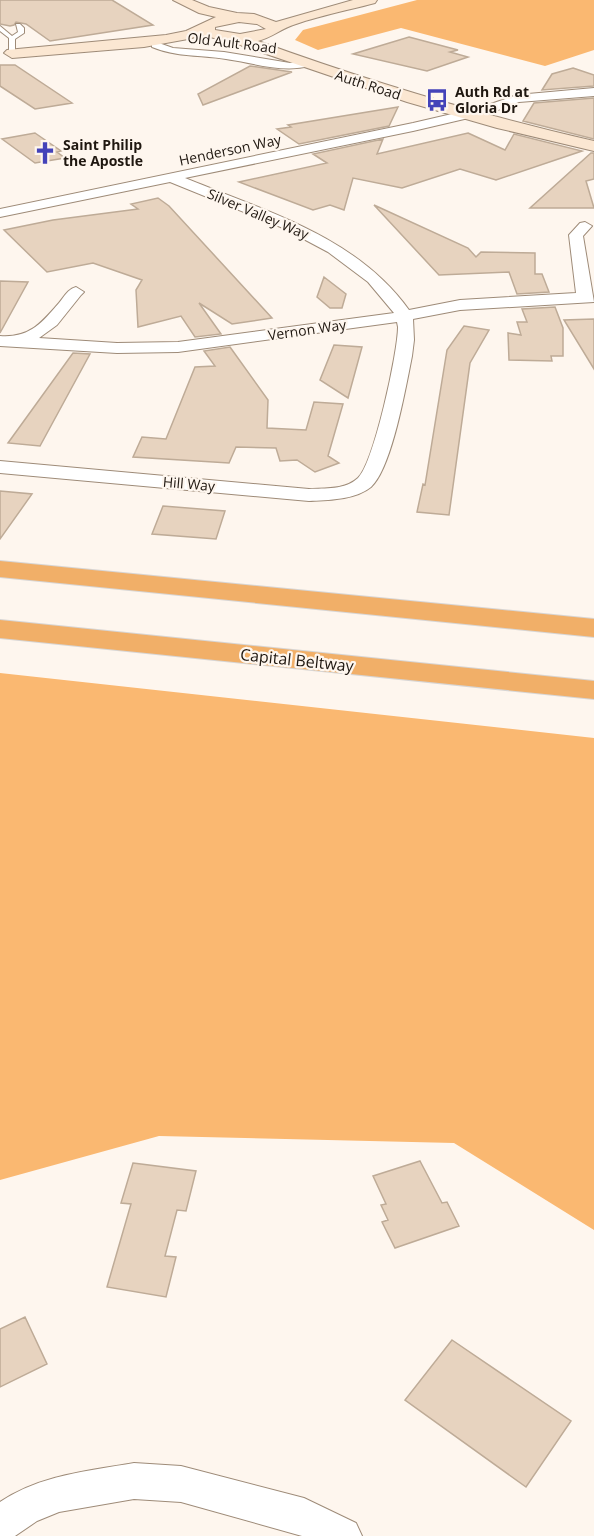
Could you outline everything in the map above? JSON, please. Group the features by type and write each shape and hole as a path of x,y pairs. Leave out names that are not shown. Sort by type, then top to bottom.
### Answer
{"highway":[{"path":"0,568 594,628"},
{"name":"Capital Beltway","path":"0,629 594,690"}],"main road":[{"path":"180,0 204,10 264,21 271,31"},
{"path":"8,49 157,41 190,35 223,20 281,14 338,0"},
{"path":"204,10 211,16 208,32 231,37 271,31 289,21 370,0"},
{"path":"271,31 267,43 282,55"},
{"name":"Auth Road","path":"8,49 104,50 231,37 466,116 594,146"}],"street":[{"name":"Old Ault Road","path":"156,45 171,51 224,55 291,66 306,64"},
{"name":"Henderson Way","path":"0,213 466,116 517,99 594,92"},
{"name":"Silver Valley Way","path":"172,178 276,219 339,253 367,272 404,316"},
{"path":"585,226 576,235 589,297"},
{"path":"18,342 57,317 76,292"},
{"name":"Vernon Way","path":"0,341 117,348 178,348 404,316 470,304 589,297"},
{"name":"Hill Way","path":"0,466 309,495 338,494 354,490 365,484 371,476 383,441 402,364 406,332 404,316"},
{"path":"0,1524 25,1507 59,1494 134,1481 192,1487 304,1517 343,1536"}],"lane":[{"path":"8,49 21,33 18,25"},
{"path":"0,28 8,49"}],"shaded area":[{"path":"417,0 594,0 594,50 545,66 401,28 318,50 295,40 303,30"},
{"path":"0,673 594,738 594,1230 454,1143 159,1136 0,1180"}],"building":[{"path":"0,0 112,0 153,25 50,41 26,24 16,22 10,26 0,24"},
{"path":"409,37 458,50 450,52 468,57 427,71 353,54"},
{"path":"0,65 15,65 72,103 35,109 0,86"},
{"path":"250,66 292,72 203,105 198,94"},
{"path":"573,68 594,75 594,86 542,90 552,74"},
{"path":"594,98 594,139 523,121 534,103"},
{"path":"398,107 389,126 299,144 277,129 291,127 288,125"},
{"path":"35,133 61,151 57,152 65,158 35,163 2,139"},
{"path":"468,133 505,150 514,134 582,151 496,180 460,169 402,188 353,178 344,210 330,205 313,210 239,182 327,163 313,154 383,139 377,154"},
{"path":"591,153 594,153 594,179 586,181 594,208 530,208"},
{"path":"158,198 169,206 272,318 232,324 199,303 221,334 195,337 181,316 138,327 136,290 142,280 93,263 47,272 4,230 53,220 138,209 131,204"},
{"path":"374,205 468,248 476,257 481,252 535,253 535,274 542,274 549,292 517,294 509,272 439,275"},
{"path":"324,277 346,294 342,308 330,308 317,297"},
{"path":"0,281 28,282 0,333"},
{"path":"555,307 563,328 563,356 551,356 552,361 509,360 508,333 521,335 517,322 527,322 522,309"},
{"path":"594,319 594,369 564,320"},
{"path":"464,326 489,330 470,363 449,515 417,512 423,484 425,485 447,350"},
{"path":"334,345 362,347 348,398 320,380"},
{"path":"230,347 268,400 267,428 306,430 314,402 343,404 328,456 339,463 315,472 297,460 280,461 276,448 236,447 229,463 133,457 142,437 166,439 195,367 215,366 204,351"},
{"path":"73,353 90,354 40,446 8,443"},
{"path":"0,491 32,494 0,539"},
{"path":"163,506 225,511 216,539 152,534"},
{"path":"420,1161 442,1203 447,1202 459,1226 395,1248 382,1222 388,1220 381,1205 386,1204 373,1176"},
{"path":"133,1163 196,1171 186,1211 177,1210 165,1256 176,1257 166,1297 107,1287 131,1204 121,1203"},
{"path":"25,1317 47,1364 0,1387 0,1329"},
{"path":"452,1340 571,1421 526,1487 405,1400"}],"place":[{"name":"Auth Rd at Gloria Dr","path":"437,100"},
{"name":"Saint Philip the Apostle","path":"45,153"}]}
